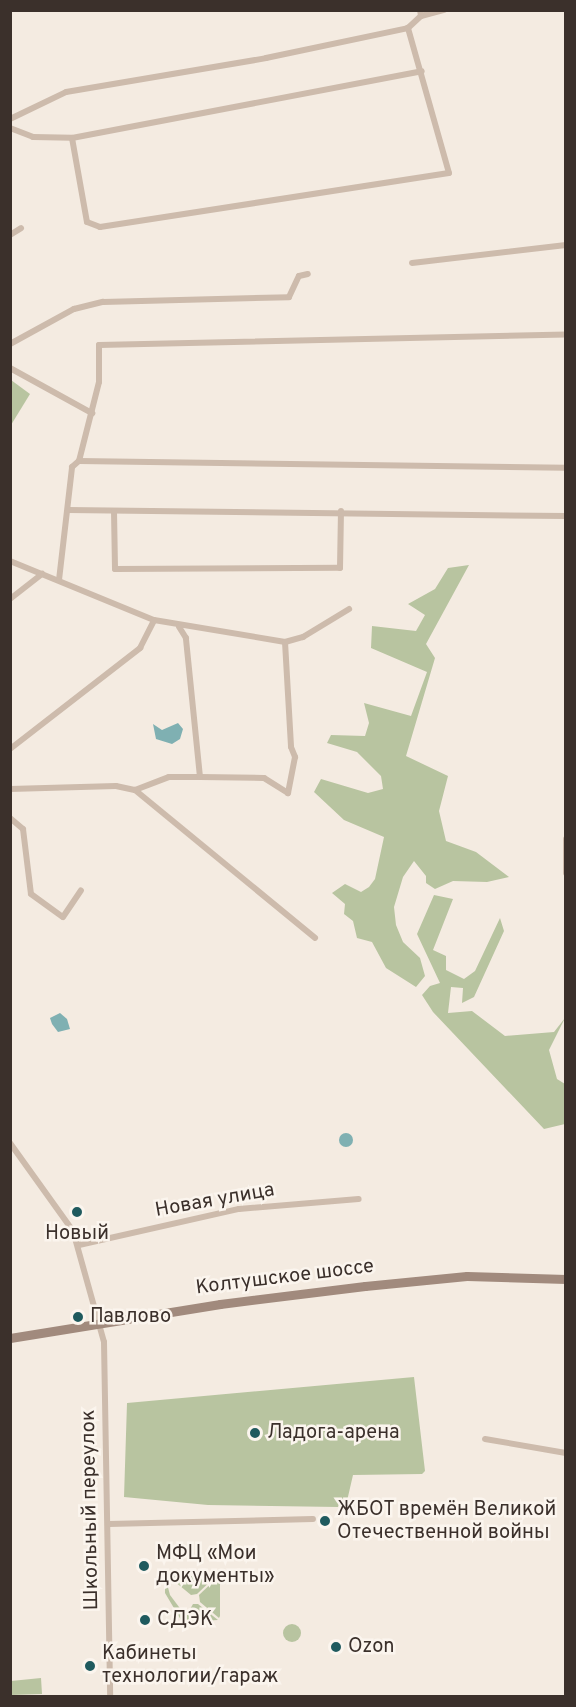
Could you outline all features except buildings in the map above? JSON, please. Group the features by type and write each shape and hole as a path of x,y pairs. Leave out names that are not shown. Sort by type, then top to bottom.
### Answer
{"main road":[{"name":"Колтушское шоссе","path":"10,1338 266,1298 438,1278 566,1279"}],"street":[{"path":"10,119 66,92 266,58 408,28 420,13 444,10"},
{"path":"72,138 87,222 100,227 174,218 449,174 422,71 408,28"},
{"path":"10,128 33,137 72,138 422,71"},
{"path":"10,235 21,228"},
{"path":"412,263 566,244"},
{"path":"10,344 74,309 103,302 289,297 298,276 308,274"},
{"path":"79,461 99,382 99,345 566,334"},
{"path":"10,368 92,413"},
{"path":"59,580 72,466 79,461 566,468"},
{"path":"68,510 341,511 566,516"},
{"path":"114,511 115,569 340,568 341,511"},
{"path":"10,561 154,620 179,627 285,642 303,637 349,609"},
{"path":"10,599 42,574"},
{"path":"10,749 140,648 154,620"},
{"path":"179,627 186,638 200,777"},
{"path":"135,790 169,777 264,778 288,793 295,757 291,747 285,642"},
{"path":"10,789 116,786 135,790 315,938"},
{"path":"10,818 22,829 31,894 63,917 81,890"},
{"path":"566,839 566,873"},
{"name":"Школьный переулок","path":"10,1143 59,1209 79,1245 104,1342 109,1524 110,1696"},
{"name":"Новая улица","path":"79,1245 238,1209 359,1198"},
{"path":"485,1440 566,1454"},
{"path":"109,1524 313,1519"}],"green space":[{"path":"11,380 30,394 11,425"},
{"path":"469,565 426,644 435,658 406,756 448,776 439,811 446,841 476,852 509,877 487,882 453,881 435,889 426,883 426,876 414,861 403,877 394,907 396,925 403,942 420,958 425,976 416,987 386,968 372,942 357,938 353,921 344,914 345,904 332,893 345,884 361,892 369,887 375,879 384,837 344,820 314,792 321,779 368,793 383,789 381,776 357,752 327,743 331,735 365,736 369,723 364,703 411,716 427,672 371,648 372,626 416,631 425,615 408,604 435,589 448,568"},
{"path":"434,895 453,899 433,950 446,956 446,970 464,979 475,971 500,918 504,931 474,997 462,1003 463,988 451,987 448,1013 472,1011 505,1036 554,1032 565,1018 549,1050 557,1079 565,1084 565,1124 544,1129 433,1012 422,995 430,986 440,983 417,934"},
{"path":"414,1377 425,1471 422,1474 353,1475 347,1501 339,1503 338,1507 208,1505 124,1497 127,1403"},
{"path":"220,1575 219,1618 200,1602 199,1595"},
{"path":"165,1576 170,1595 182,1611 181,1620 165,1593"},
{"path":"168,1576 216,1576 197,1594 191,1595"},
{"path":"193,1604 198,1604 218,1620 183,1622"},
{"path":"292,1624 298,1627 301,1633 298,1639 292,1642 286,1639 283,1633 286,1627"},
{"path":"41,1678 42,1694 11,1695 11,1681"}],"water":[{"path":"178,723 183,729 180,739 172,744 156,739 153,724 162,730"},
{"path":"60,1013 67,1019 70,1029 58,1032 50,1018"},
{"path":"346,1133 351,1135 353,1140 351,1145 346,1147 341,1145 339,1140 341,1135"}],"place":[{"name":"Новый","path":"77,1212"},
{"name":"Павлово","path":"78,1317"},
{"name":"Ладога-арена","path":"255,1433"},
{"name":"ЖБОТ времён Великой Отечественной войны","path":"325,1521"},
{"name":"МФЦ «Мои документы»","path":"144,1566"},
{"name":"СДЭК","path":"145,1620"},
{"name":"Ozon","path":"336,1647"},
{"name":"Кабинеты технологии/гараж","path":"90,1666"}]}
